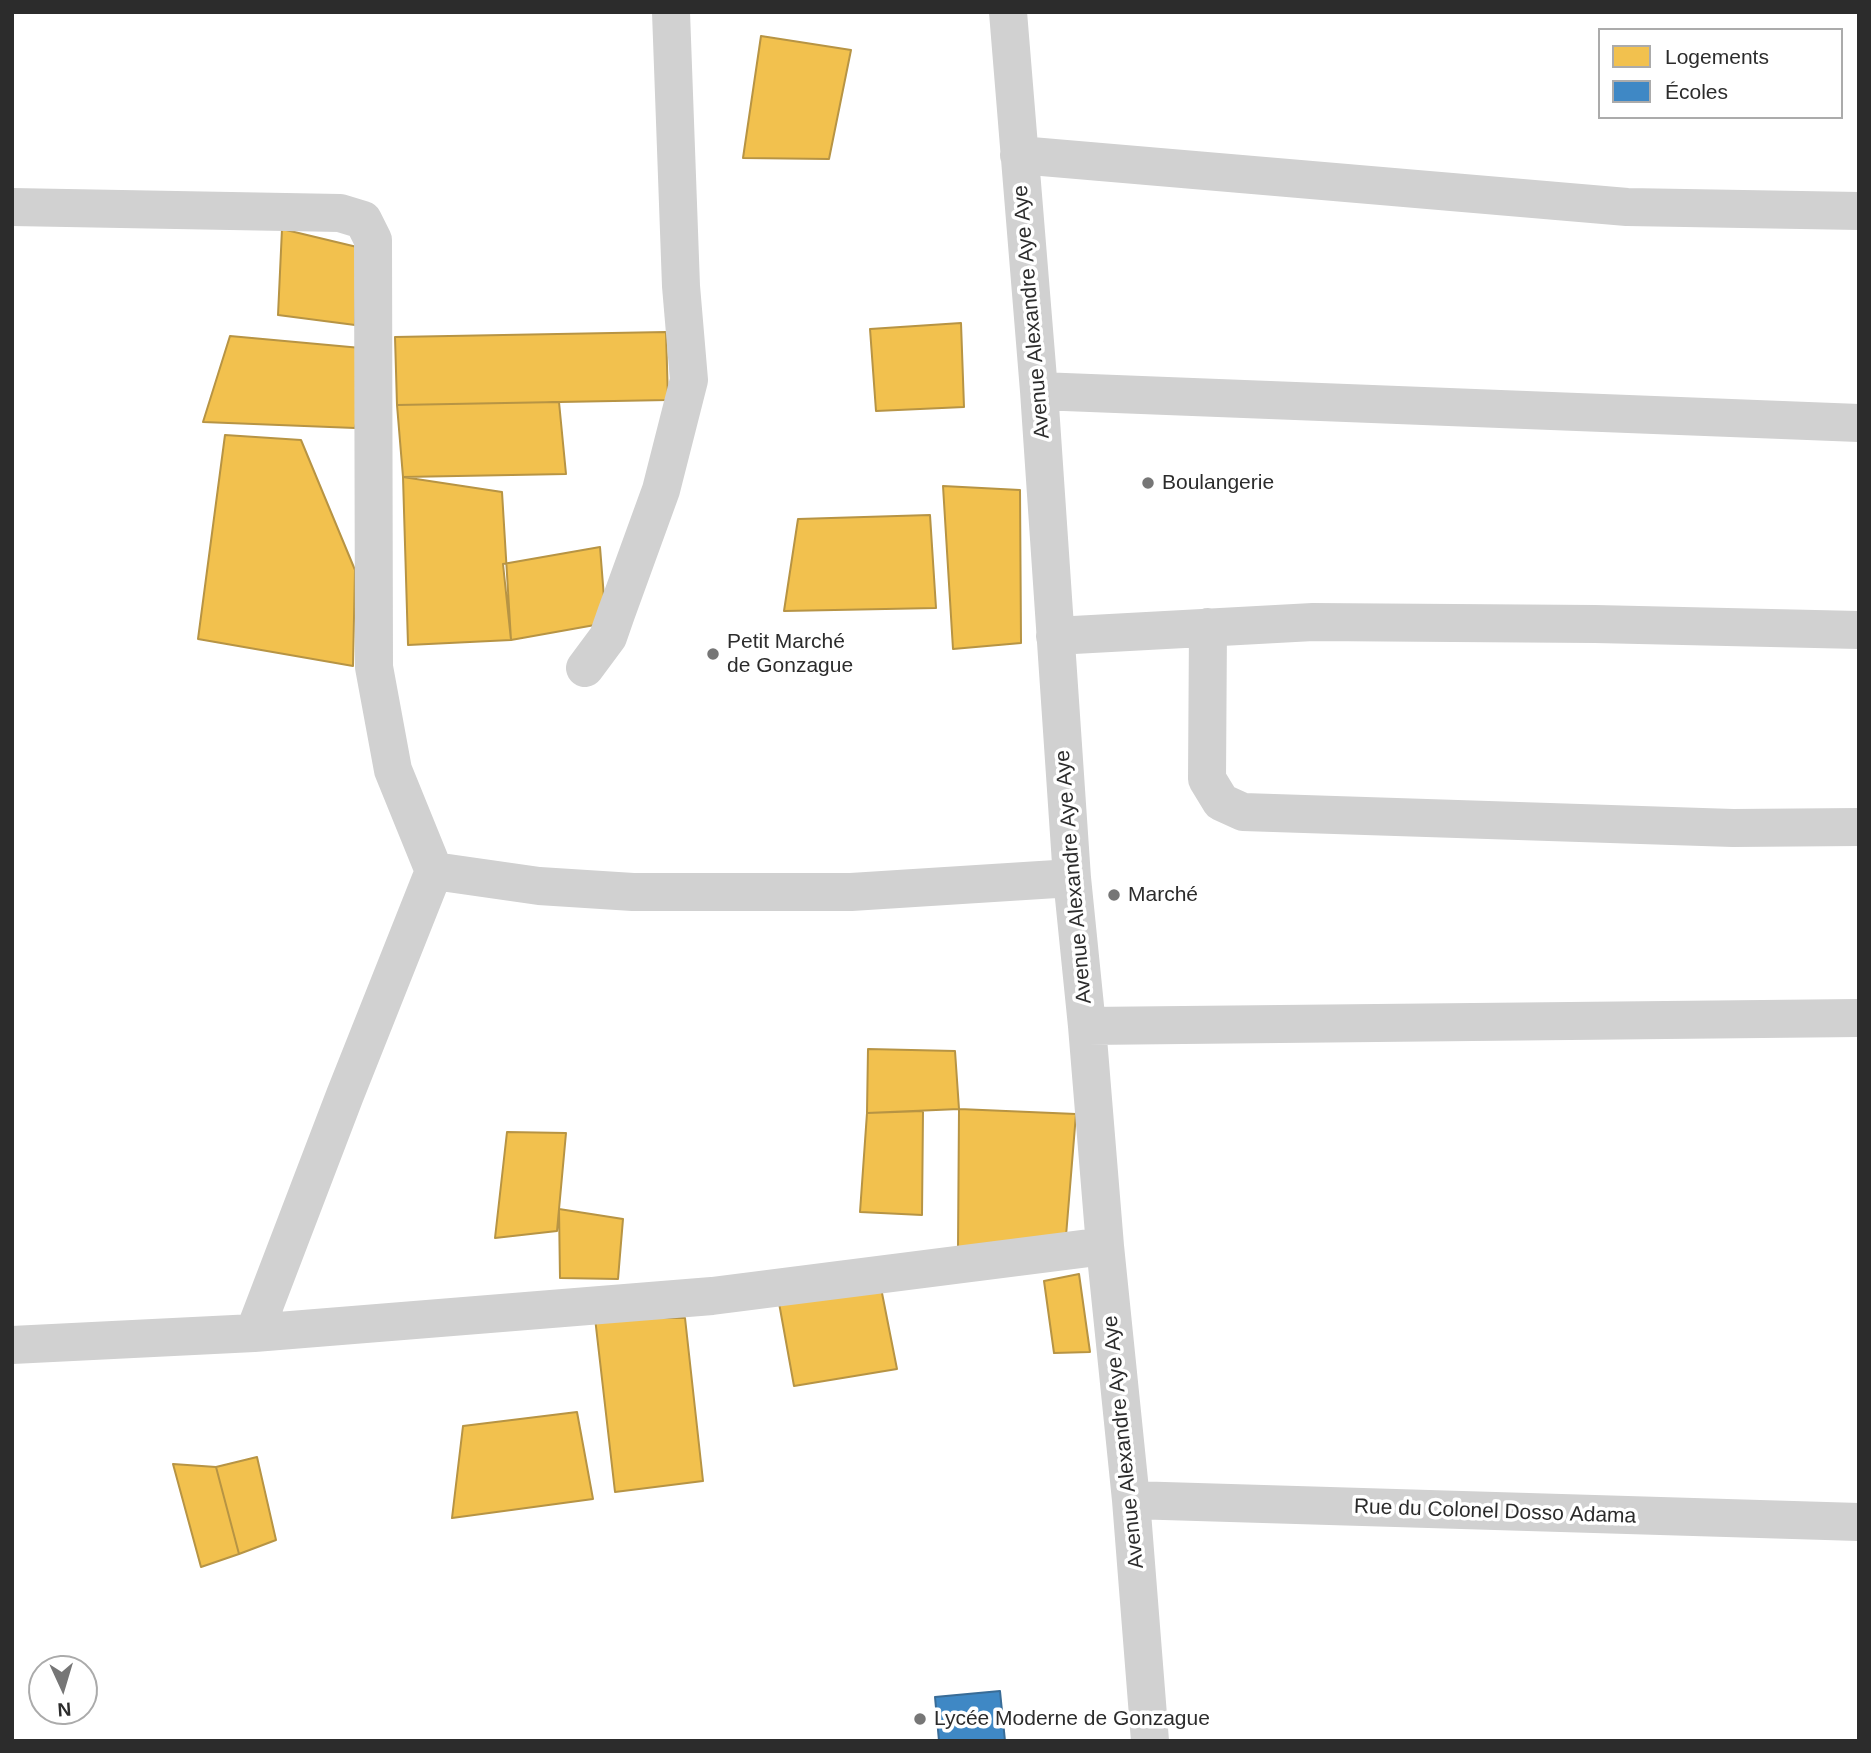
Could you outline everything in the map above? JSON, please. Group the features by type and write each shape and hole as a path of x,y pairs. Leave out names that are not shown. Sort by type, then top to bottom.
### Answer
{"street":[{"path":"585,668 608,637 621,601 661,490 689,380 681,286 671,12"},
{"name":"Avenue Alexandre Aye Aye","path":"1007,12 1039,391 1072,878 1131,1500 1150,1741"},
{"path":"1019,155 1627,207 1859,211"},
{"path":"12,206 340,213 363,220 373,240 374,667 393,770 434,871 254,1333"},
{"path":"1039,391 1859,423"},
{"path":"1055,636 1313,622 1595,624 1859,630"},
{"path":"1208,626 1207,779 1221,802 1243,812 1733,828 1859,827"},
{"path":"434,871 538,886 634,892 850,892 1072,878"},
{"path":"1087,1026 1859,1018"},
{"path":"12,1345 254,1333 712,1296 1105,1246"},
{"name":"Rue du Colonel Dosso Adama","path":"1131,1500 1859,1522"}],"building: Logements":[{"path":"761,36 851,50 829,159 743,158"},
{"path":"282,229 357,247 355,325 278,315"},
{"path":"961,323 964,407 876,411 870,329"},
{"path":"666,332 668,400 397,405 395,337"},
{"path":"230,336 372,349 355,428 203,422"},
{"path":"559,402 566,474 403,477 397,405"},
{"path":"225,435 301,440 355,570 353,666 198,639"},
{"path":"403,477 502,492 511,640 408,645"},
{"path":"943,486 1020,490 1021,643 953,649"},
{"path":"930,515 936,608 784,611 798,519"},
{"path":"600,547 606,623 511,640 503,564"},
{"path":"868,1049 955,1051 959,1109 867,1113"},
{"path":"959,1109 1076,1114 1066,1236 958,1248"},
{"path":"923,1111 922,1215 860,1212 867,1113"},
{"path":"507,1132 566,1133 557,1231 495,1238"},
{"path":"559,1209 623,1219 618,1279 560,1278"},
{"path":"1079,1274 1090,1352 1054,1353 1044,1281"},
{"path":"881,1288 897,1369 794,1386 779,1303"},
{"path":"595,1318 685,1318 703,1481 615,1492"},
{"path":"577,1412 593,1499 452,1518 463,1426"},
{"path":"257,1457 276,1540 239,1554 216,1467"},
{"path":"173,1464 216,1467 239,1554 201,1567"}],"building: Écoles":[{"path":"1000,1691 1005,1741 939,1741 935,1697"}],"place":[{"name":"Boulangerie","path":"1148,483"},
{"name":"Petit Marché de Gonzague","path":"713,654"},
{"name":"Marché","path":"1114,895"},
{"name":"Lycée Moderne de Gonzague","path":"920,1719"}]}
